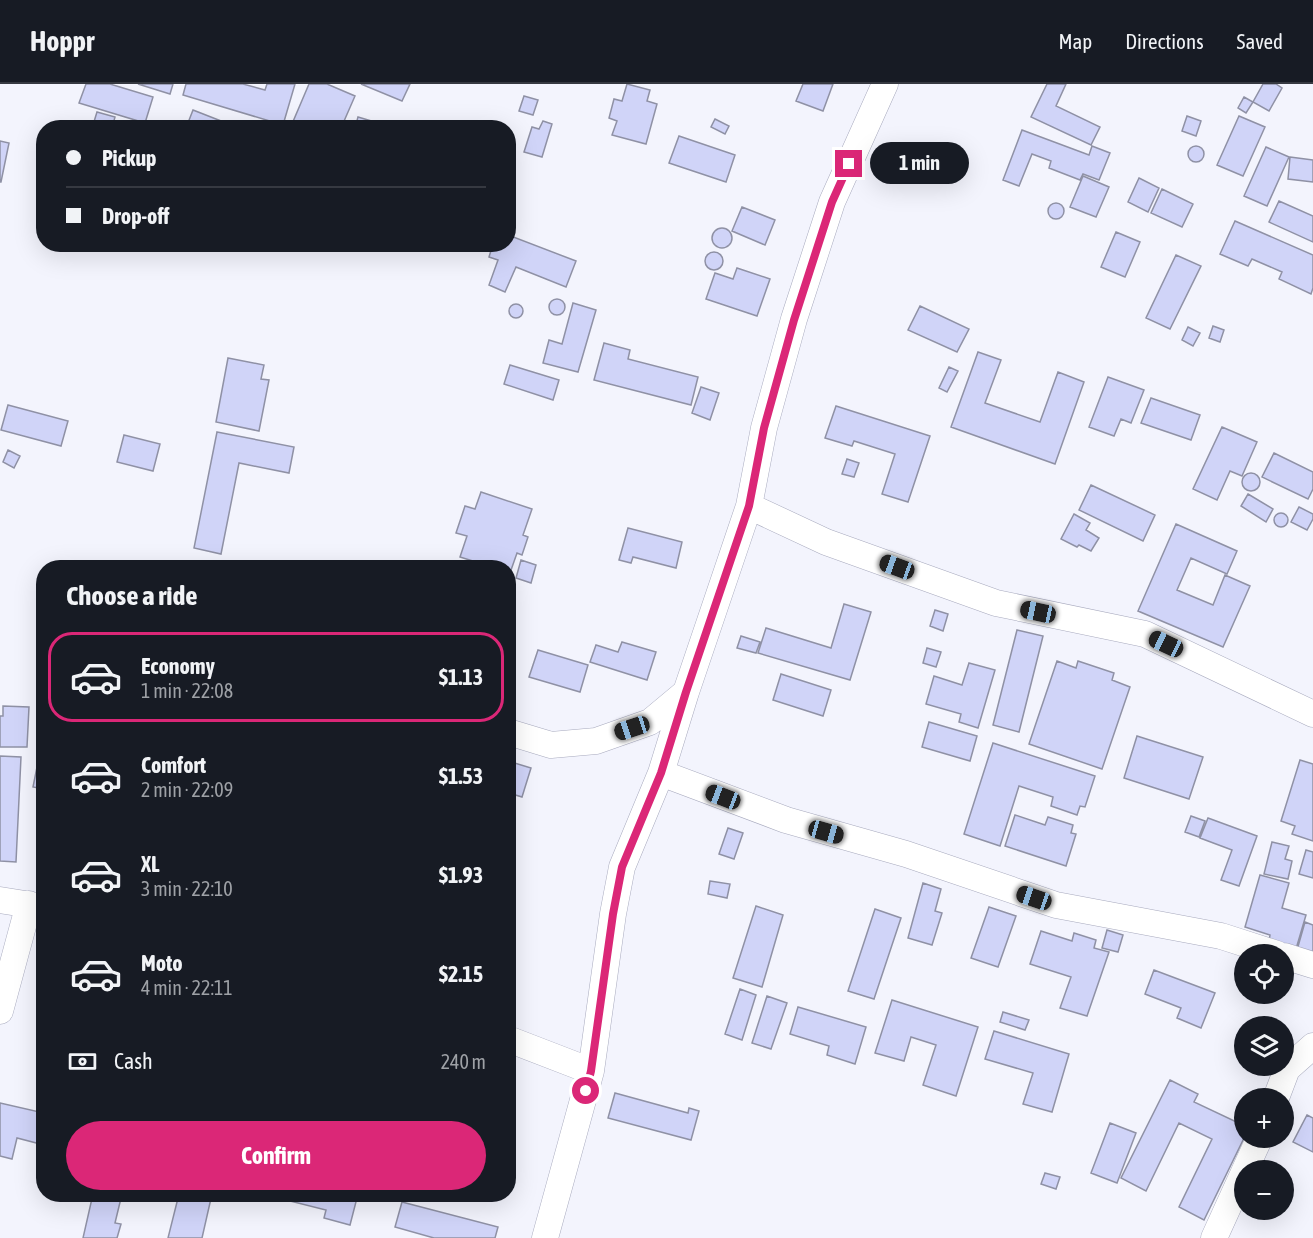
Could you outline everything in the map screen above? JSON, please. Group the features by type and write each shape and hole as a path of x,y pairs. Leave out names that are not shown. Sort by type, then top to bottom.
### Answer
{"street":[{"path":"545,1238 591,1071 613,914 622,867 661,773 749,506 764,428 821,234 832,202 885,84"},
{"path":"749,506 826,543 996,603 1145,634 1313,714"},
{"path":"516,734 550,745 596,741 650,722 686,692"},
{"path":"661,773 786,820 906,855 1056,905 1221,936 1246,944"},
{"path":"0,900 36,905"},
{"path":"0,1011 36,908"},
{"path":"1294,959 1313,965"},
{"path":"516,1042 591,1071"},
{"path":"1280,1088 1287,1070 1313,1046"},
{"path":"1214,1238 1255,1148"}],"building":[{"path":"86,84 110,84 153,97 146,120 135,120 79,103"},
{"path":"138,84 173,84 170,94"},
{"path":"186,84 243,84 265,90 267,84 295,84 284,120 266,120 183,95"},
{"path":"309,84 327,84 355,96 344,120 294,120"},
{"path":"361,84 410,84 402,101"},
{"path":"627,84 650,90 647,101 657,104 646,144 612,135 617,121 609,118 614,99 622,101"},
{"path":"803,84 833,84 823,111 796,101"},
{"path":"1047,84 1066,84 1056,106 1100,127 1091,145 1031,117"},
{"path":"1263,84 1276,84 1282,88 1269,111 1253,102"},
{"path":"524,96 538,100 533,115 519,111"},
{"path":"1244,97 1253,102 1246,113 1238,108"},
{"path":"193,110 219,120 189,120"},
{"path":"97,112 115,117 114,120 95,120"},
{"path":"1187,116 1201,121 1196,136 1182,131"},
{"path":"1239,116 1265,127 1243,176 1217,165"},
{"path":"715,119 729,126 725,134 711,127"},
{"path":"543,121 552,124 542,157 524,152 532,127 539,129"},
{"path":"1022,130 1089,155 1092,146 1110,153 1099,180 1083,174 1080,180 1049,168 1051,161 1032,154 1019,186 1003,180"},
{"path":"679,136 735,155 726,182 669,163"},
{"path":"0,141 9,143 1,182 0,182"},
{"path":"1196,146 1204,154 1196,162 1188,154"},
{"path":"1266,147 1289,157 1267,206 1244,196"},
{"path":"1290,157 1313,160 1313,182 1288,179"},
{"path":"1083,176 1109,187 1096,217 1070,207"},
{"path":"1139,178 1159,188 1148,212 1128,202"},
{"path":"1162,189 1193,204 1182,227 1151,213"},
{"path":"1279,201 1313,216 1313,242 1269,222"},
{"path":"1056,203 1064,211 1056,219 1048,211"},
{"path":"742,207 775,220 765,245 732,231"},
{"path":"1235,221 1313,255 1311,294 1279,279 1282,272 1252,259 1248,266 1220,254"},
{"path":"722,228 729,231 732,238 729,245 722,248 715,245 712,238 715,231"},
{"path":"1116,232 1140,242 1125,277 1101,267"},
{"path":"516,238 576,261 566,287 516,267 505,292 489,285 498,260 489,257 491,252 516,252"},
{"path":"710,252 718,252 723,257 721,268 710,270 705,265 705,257"},
{"path":"1176,255 1201,266 1170,329 1146,318"},
{"path":"737,268 770,279 757,316 706,299 715,273 733,279"},
{"path":"557,299 563,301 565,307 563,313 557,315 551,313 549,307 551,301"},
{"path":"573,303 596,310 578,372 543,363 549,340 562,344"},
{"path":"516,304 521,306 523,311 521,316 516,318 511,316 509,311 511,306"},
{"path":"920,306 969,329 957,352 908,330"},
{"path":"1213,326 1224,330 1220,342 1209,338"},
{"path":"1188,327 1200,333 1193,346 1182,340"},
{"path":"604,343 630,350 628,359 698,377 691,405 594,380"},
{"path":"978,352 1001,360 985,403 1040,422 1058,372 1084,382 1055,464 951,427"},
{"path":"228,358 264,365 261,379 269,380 259,431 216,422"},
{"path":"510,365 559,380 553,400 504,384"},
{"path":"949,367 958,371 947,392 939,388"},
{"path":"1108,377 1144,390 1131,423 1121,419 1114,436 1089,427"},
{"path":"701,387 719,393 710,420 692,413"},
{"path":"1151,398 1200,415 1191,440 1141,423"},
{"path":"8,405 68,421 61,446 1,430"},
{"path":"836,406 930,436 908,502 882,494 895,454 854,441 852,446 825,438"},
{"path":"1222,427 1257,442 1242,476 1230,471 1217,500 1193,489"},
{"path":"217,432 294,447 289,473 239,463 221,554 194,548"},
{"path":"124,435 160,444 153,471 117,462"},
{"path":"8,450 20,456 14,468 3,462"},
{"path":"1274,453 1313,472 1313,489 1308,499 1262,477"},
{"path":"847,459 859,463 854,477 842,474"},
{"path":"1251,473 1257,476 1260,482 1257,488 1251,491 1245,488 1242,482 1245,476"},
{"path":"1091,485 1155,515 1143,541 1079,510"},
{"path":"481,492 532,509 523,535 528,537 522,555 517,553 515,560 470,560 460,557 467,536 456,533 465,506 475,509"},
{"path":"1248,494 1273,509 1266,522 1241,506"},
{"path":"1299,507 1313,514 1307,530 1291,522"},
{"path":"1278,513 1284,513 1288,520 1284,527 1278,527 1274,523 1274,517"},
{"path":"1074,514 1090,523 1086,530 1099,538 1091,551 1061,539"},
{"path":"1176,524 1237,551 1227,574 1191,558 1177,590 1213,605 1225,575 1250,586 1223,647 1138,611"},
{"path":"628,528 682,542 676,568 633,557 631,563 619,560"},
{"path":"521,560 536,565 531,583 516,578"},
{"path":"844,604 871,612 850,680 758,653 766,628 831,648"},
{"path":"935,610 948,614 943,631 930,626"},
{"path":"1017,630 1043,636 1019,732 993,725"},
{"path":"741,636 760,642 756,653 737,648"},
{"path":"622,642 656,652 647,680 590,662 596,645 618,652"},
{"path":"927,648 941,652 936,667 923,663"},
{"path":"538,650 588,665 580,692 529,677"},
{"path":"1057,661 1076,668 1078,661 1114,673 1112,680 1130,687 1102,769 1029,744"},
{"path":"969,663 995,670 978,728 959,722 961,714 926,704 934,676 962,685"},
{"path":"781,674 831,690 823,716 773,700"},
{"path":"3,706 29,707 27,747 0,747 0,716 3,716"},
{"path":"929,722 977,736 970,761 922,747"},
{"path":"1137,736 1203,757 1189,799 1124,778"},
{"path":"993,743 1095,776 1085,807 1080,806 1077,815 1051,806 1053,797 1019,786 1000,846 964,834"},
{"path":"0,756 21,757 16,862 0,861"},
{"path":"1300,760 1313,764 1313,841 1292,834 1295,826 1281,821"},
{"path":"516,763 531,768 522,797 516,795"},
{"path":"36,772 36,788 33,787"},
{"path":"1015,815 1045,825 1048,817 1073,825 1071,833 1076,834 1066,866 1005,846"},
{"path":"1191,816 1205,821 1199,837 1185,832"},
{"path":"1208,818 1257,836 1239,886 1221,880 1232,850 1200,838"},
{"path":"728,828 743,833 734,859 719,854"},
{"path":"1272,842 1289,846 1285,859 1292,861 1288,879 1264,874"},
{"path":"1306,850 1313,852 1313,878 1299,874"},
{"path":"1260,875 1289,883 1282,908 1306,915 1296,949 1294,944 1269,941 1270,935 1245,927"},
{"path":"710,881 730,884 727,898 708,894"},
{"path":"923,883 941,889 935,911 942,913 932,945 908,938"},
{"path":"756,906 783,915 762,987 733,978"},
{"path":"989,907 1016,916 998,967 971,958"},
{"path":"875,909 901,918 874,999 848,991"},
{"path":"1305,922 1313,925 1313,954 1297,950"},
{"path":"1107,930 1123,935 1118,952 1102,948"},
{"path":"1041,931 1072,941 1074,933 1096,940 1094,948 1109,952 1087,1016 1060,1008 1071,977 1030,964"},
{"path":"1154,970 1215,993 1201,1028 1177,1018 1181,1008 1145,994"},
{"path":"740,989 756,995 742,1040 725,1034"},
{"path":"767,996 787,1003 771,1049 752,1043"},
{"path":"892,1000 978,1027 956,1096 923,1085 936,1045 911,1037 904,1061 875,1053"},
{"path":"798,1007 866,1027 855,1064 827,1055 829,1046 790,1034"},
{"path":"1003,1012 1029,1020 1025,1030 1000,1022"},
{"path":"994,1031 1069,1054 1052,1112 1023,1104 1033,1073 985,1059"},
{"path":"1170,1080 1198,1094 1194,1102 1234,1121 1234,1148 1239,1148 1204,1220 1179,1207 1212,1139 1179,1123 1146,1191 1121,1178"},
{"path":"615,1093 688,1113 689,1108 699,1111 691,1140 608,1118"},
{"path":"0,1103 36,1111 36,1143 17,1138 12,1159 0,1156"},
{"path":"1307,1115 1313,1118 1313,1152 1294,1142"},
{"path":"1110,1123 1136,1133 1117,1183 1091,1173"},
{"path":"1045,1173 1060,1177 1056,1189 1041,1184"},
{"path":"91,1202 120,1202 115,1223 121,1224 117,1238 83,1238"},
{"path":"177,1202 210,1202 202,1238 168,1238"},
{"path":"294,1202 356,1202 350,1225 324,1218 326,1210"},
{"path":"402,1202 498,1227 495,1238 434,1238 395,1227"}],"route":[{"path":"586,1091 622,867 661,773 749,506 764,428 794,320 832,202 849,164"}]}
